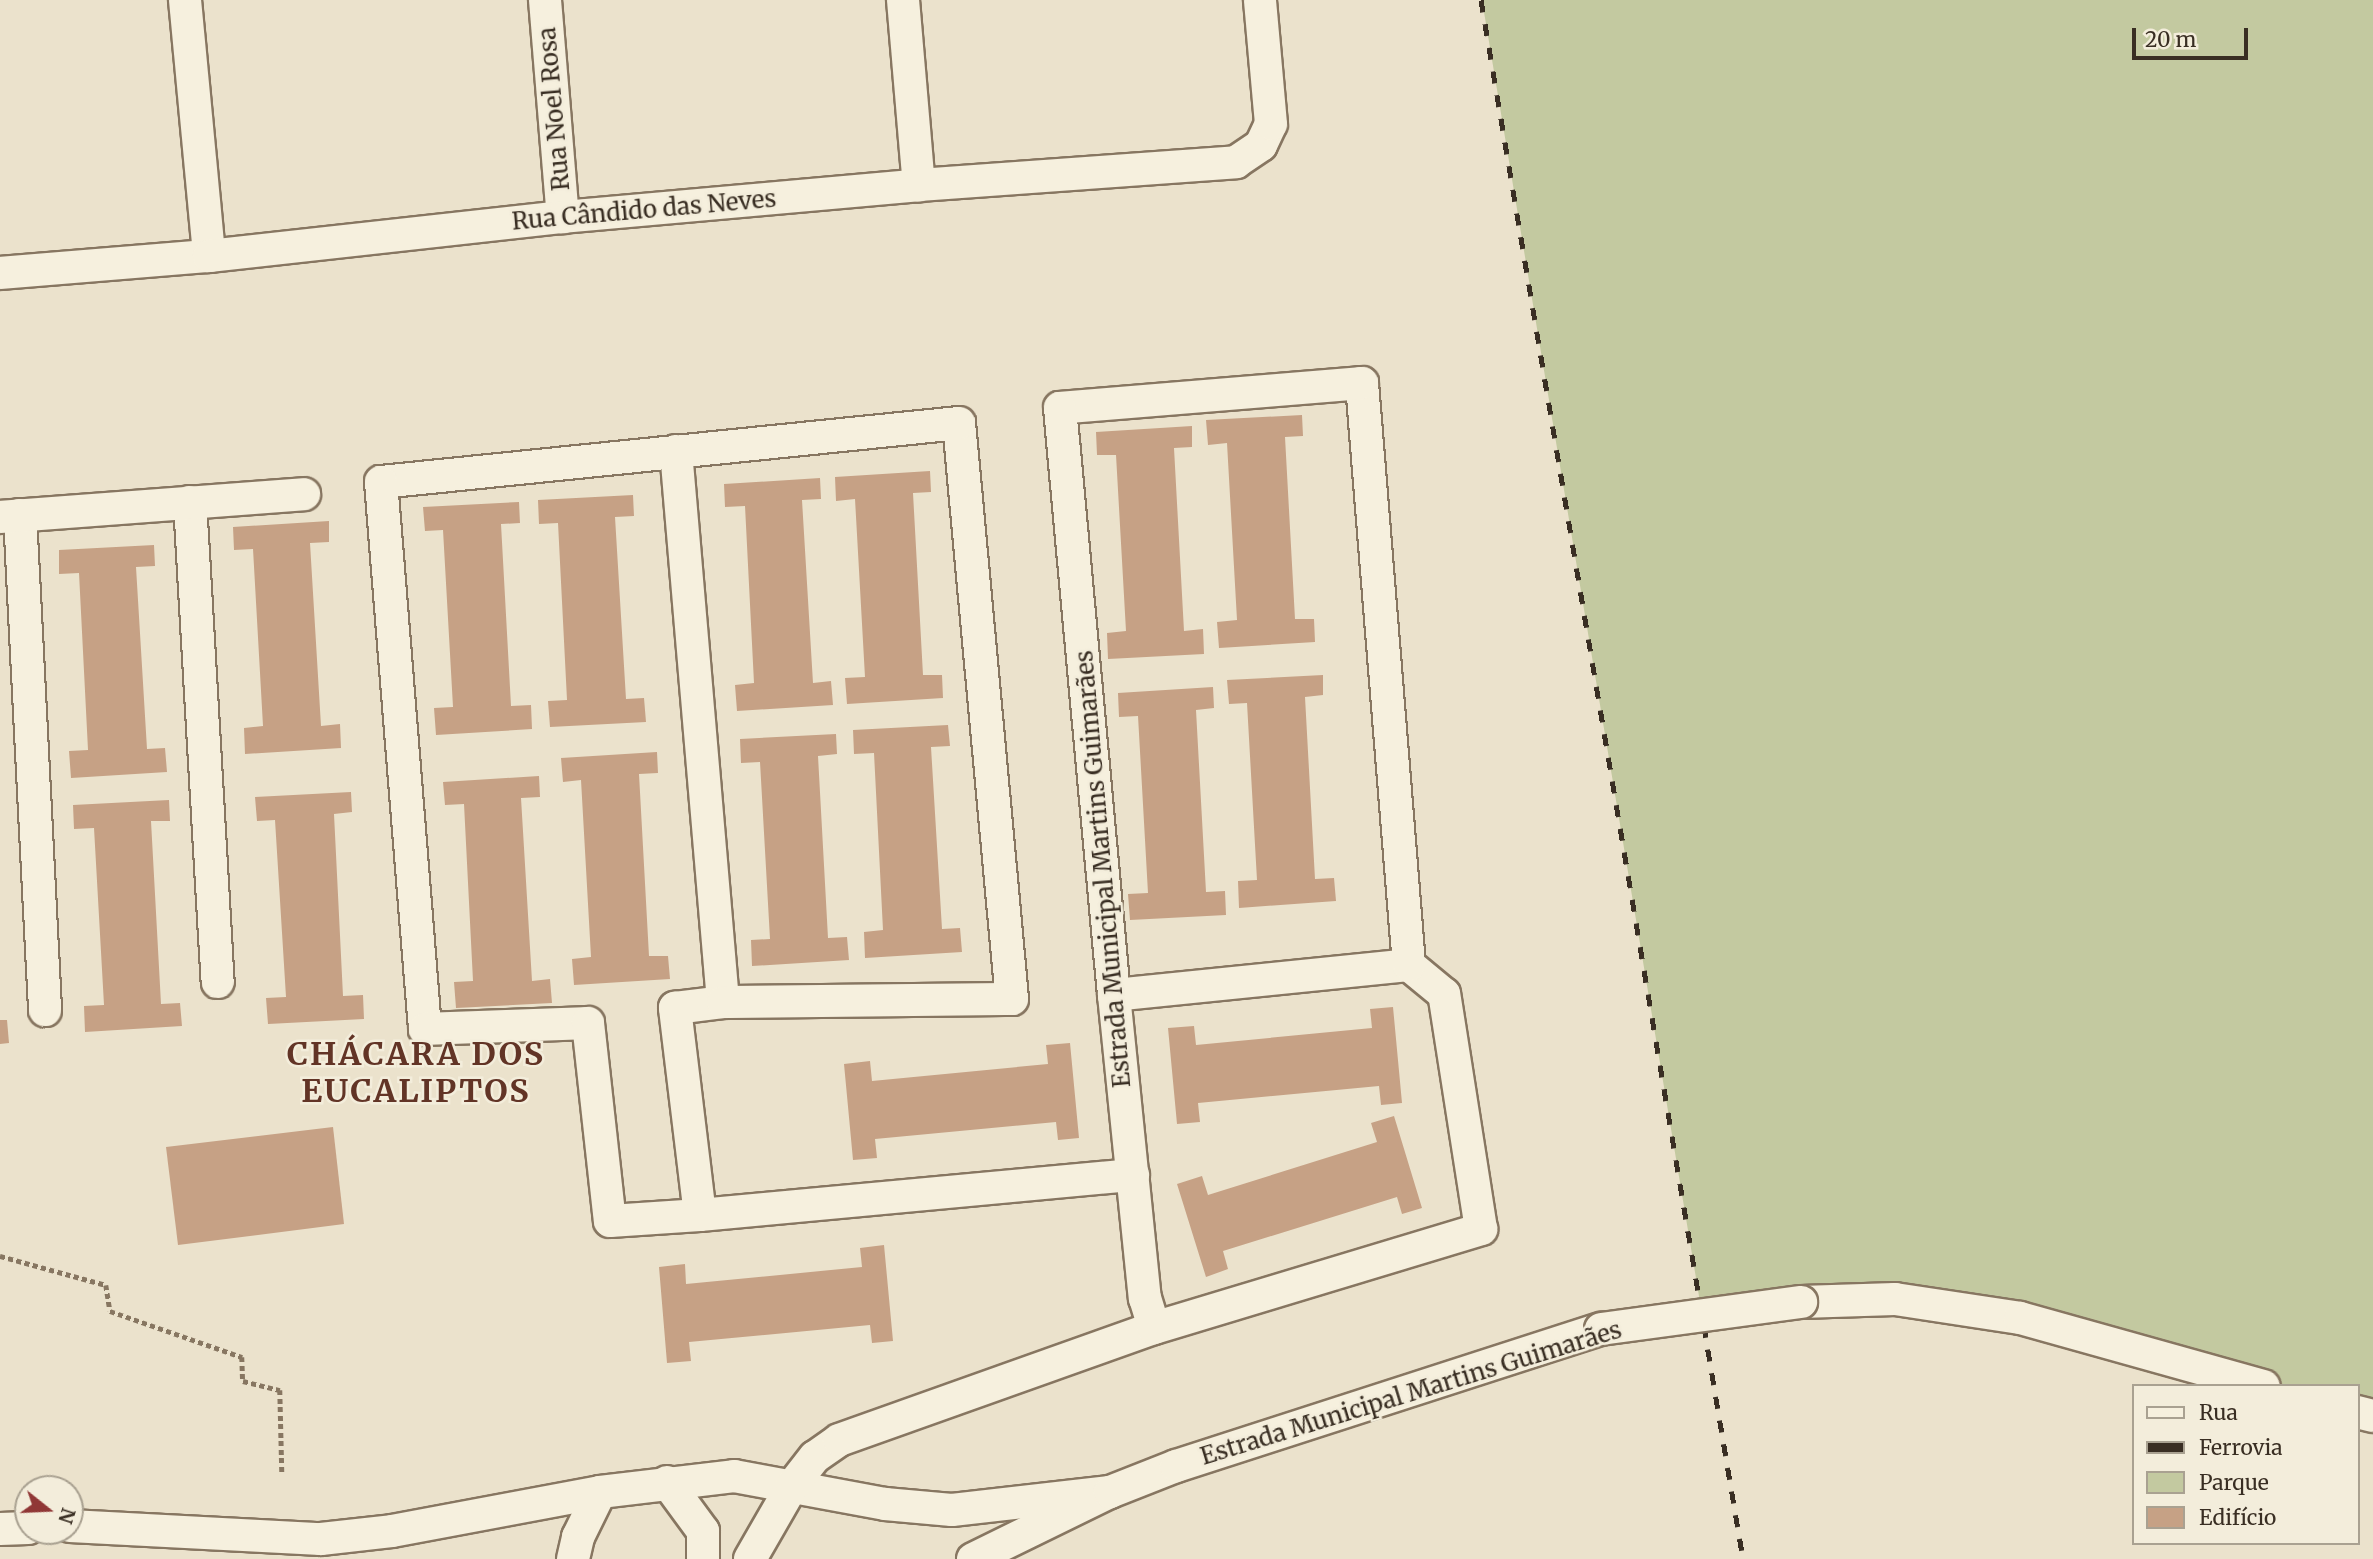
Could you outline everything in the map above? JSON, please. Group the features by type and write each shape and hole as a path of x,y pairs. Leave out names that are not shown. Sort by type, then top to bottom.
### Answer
{"street":[{"path":"186,0 209,256"},
{"name":"Rua Noel Rosa","path":"545,0 563,217"},
{"path":"903,0 919,185"},
{"name":"Rua Cândido das Neves","path":"0,273 209,256 563,217 919,185 1236,162 1261,145 1271,124 1260,0"},
{"name":"Estrada Municipal Martins Guimarães","path":"1154,1328 1145,1298 1114,995 1060,408 1362,383 1409,965"},
{"path":"700,1215 675,1008 723,1002 1012,999 959,423 381,482 425,1029 588,1023 610,1222 700,1215 1133,1175"},
{"path":"676,451 723,1002"},
{"path":"45,1010 10,516 304,494"},
{"path":"190,502 218,982"},
{"path":"750,1559 792,1486 816,1457 839,1440 1154,1328 1482,1229 1444,993 1409,965 1114,995"},
{"name":"Estrada Municipal Martins Guimarães","path":"973,1559 1110,1492 1176,1466 1601,1329 1801,1302 1895,1298 2020,1318 2257,1384"},
{"name":"Estrada Municipal Martins Guimarães","path":"84,1527 321,1539 392,1531 600,1492 734,1476 885,1504 952,1510 1110,1492"},
{"path":"667,1482 703,1531 703,1559"},
{"path":"573,1559 578,1537 600,1492"}],"path":[{"path":"0,1256 106,1285 110,1311 242,1357 243,1381 280,1390 282,1472"}],"green space":[{"path":"1482,0 2373,0 2373,1416 2359,1412 2359,1384 2257,1384 2020,1318 1701,1308"}],"building":[{"path":"1302,415 1303,436 1285,437 1295,619 1314,619 1315,642 1219,648 1217,622 1237,620 1227,443 1208,445 1206,420"},
{"path":"1192,426 1192,447 1174,448 1184,631 1203,629 1204,654 1108,659 1107,633 1126,631 1116,455 1097,455 1096,432"},
{"path":"930,471 931,492 913,493 923,675 942,675 943,698 847,704 845,678 865,677 855,499 836,501 835,477"},
{"path":"820,478 821,499 802,500 813,683 831,681 833,705 737,711 735,685 754,683 745,506 725,507 724,484"},
{"path":"633,495 634,516 615,517 626,699 644,698 646,722 550,727 548,701 567,700 558,523 539,524 538,500"},
{"path":"519,502 520,523 501,524 511,706 531,705 532,729 436,735 434,708 453,707 443,530 425,531 423,507"},
{"path":"329,521 329,542 310,543 321,726 340,724 341,748 245,754 244,728 263,726 253,549 234,550 233,527"},
{"path":"154,545 155,566 136,567 147,749 165,748 167,772 71,778 69,751 88,750 79,573 59,574 59,550"},
{"path":"1323,675 1323,695 1305,697 1315,879 1334,878 1336,901 1239,908 1238,881 1257,880 1247,703 1229,704 1227,680"},
{"path":"1213,687 1214,708 1196,710 1206,892 1225,891 1226,915 1130,920 1128,894 1148,893 1138,716 1119,717 1118,693"},
{"path":"948,725 950,746 931,747 942,929 960,928 962,952 865,958 864,932 883,930 874,753 854,754 853,730"},
{"path":"836,734 837,754 818,756 828,938 847,937 849,960 752,966 751,940 770,939 760,762 741,763 740,739"},
{"path":"657,752 658,773 639,774 649,956 668,956 670,979 574,985 572,959 591,957 581,780 563,782 561,758"},
{"path":"539,776 540,797 521,798 532,981 550,979 552,1003 456,1008 454,982 473,981 464,804 445,805 443,782"},
{"path":"351,792 352,812 334,814 343,996 363,995 364,1019 268,1024 266,998 286,997 275,820 257,821 255,797"},
{"path":"169,800 170,821 151,821 161,1004 180,1003 182,1026 85,1032 84,1006 104,1005 94,828 74,829 73,805"},
{"path":"1393,1007 1402,1103 1381,1105 1379,1086 1198,1103 1200,1122 1177,1124 1168,1028 1194,1026 1196,1045 1372,1028 1370,1009"},
{"path":"0,1020 7,1020 9,1043 0,1044"},
{"path":"1070,1043 1079,1138 1058,1140 1056,1122 875,1139 877,1158 853,1160 844,1064 870,1061 872,1081 1048,1064 1046,1045"},
{"path":"1394,1116 1422,1208 1402,1214 1397,1197 1223,1251 1228,1269 1206,1277 1177,1184 1202,1176 1208,1195 1377,1142 1371,1123"},
{"path":"333,1127 344,1224 178,1245 166,1147"},
{"path":"884,1245 893,1341 872,1343 870,1325 689,1342 691,1361 667,1363 659,1267 685,1264 686,1284 862,1267 860,1248"}],"railway":[{"path":"1481,0 1743,1559"}],"district":[{"name":"CHÁCARA DOS EUCALIPTOS","path":"416,1074"}]}
